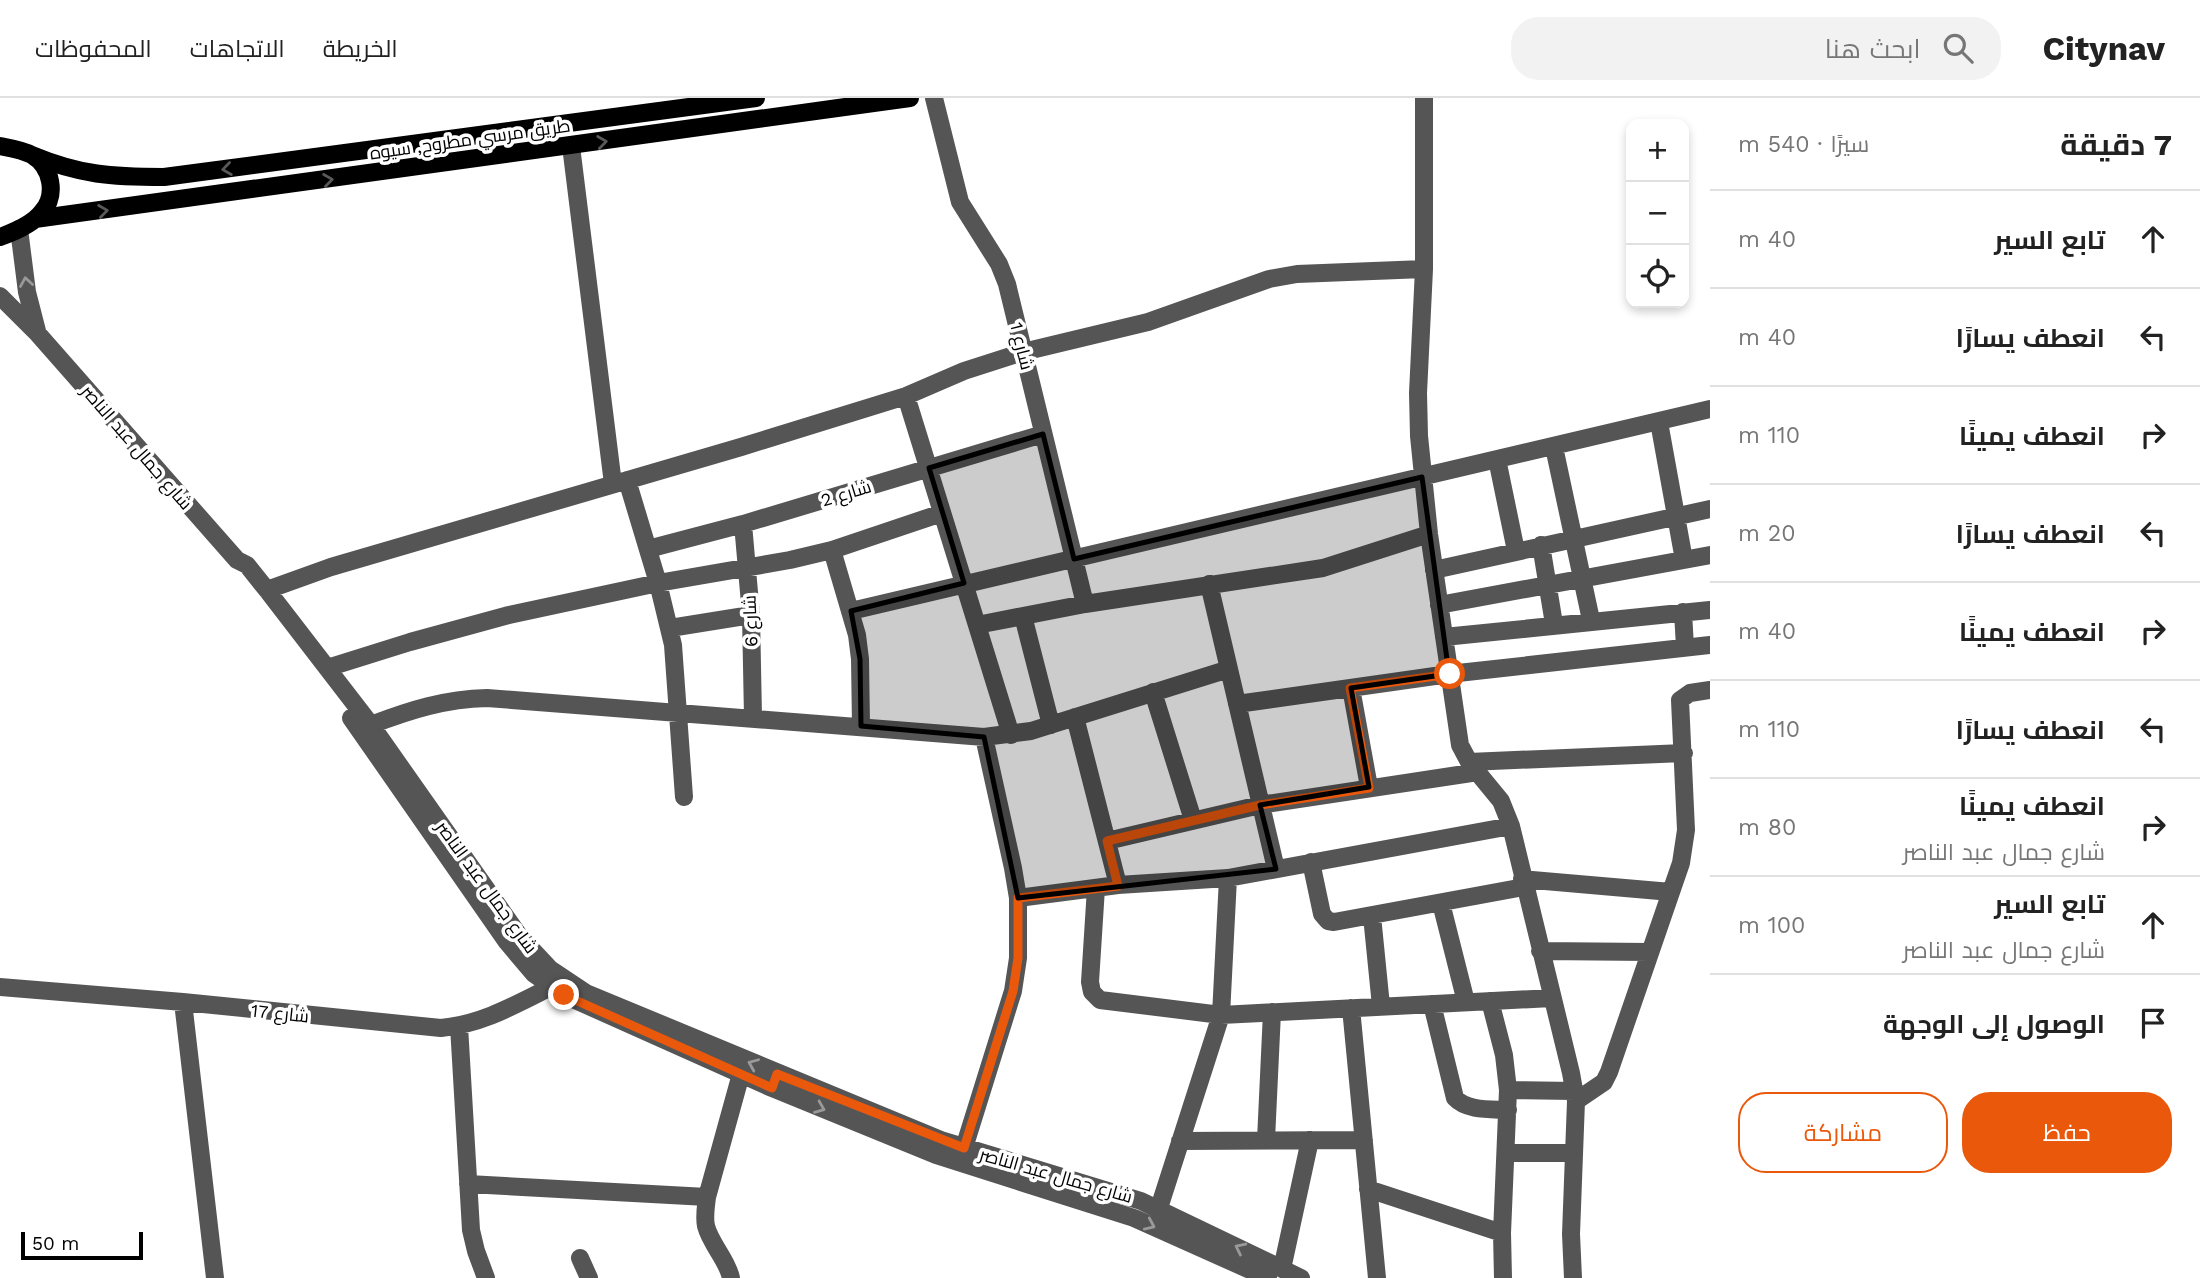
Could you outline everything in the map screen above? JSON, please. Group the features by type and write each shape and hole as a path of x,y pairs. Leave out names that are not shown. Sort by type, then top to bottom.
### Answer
{"main road":[{"name":"طريق مرسي مطروح, سيوه","path":"0,146 63,168 95,175 164,177 756,98"},
{"name":"طريق مرسي مطروح, سيوه","path":"0,237 27,224 910,98"},
{"path":"27,224 43,212 51,192 47,171 32,155"}],"street":[{"name":"شارع 1","path":"934,98 960,202 999,264 1007,284 1084,604"},
{"path":"1424,98 1424,269 1418,413 1429,534 1460,745 1500,801 1511,826 1575,1096 1571,1234 1573,1278"},
{"path":"571,146 620,482 648,549 673,645 684,797"},
{"name":"شارع جمال عبد الناصر","path":"27,224 27,292 38,334"},
{"path":"267,590 344,563 906,396 964,371 1023,352 1148,322 1269,279 1424,269"},
{"name":"شارع جمال عبد الناصر","path":"0,296 38,334 237,560 247,565 371,724 520,937 550,969 586,993 951,1160 1134,1218 1275,1273 1301,1278"},
{"path":"906,396 1011,735"},
{"path":"851,611 1710,410"},
{"path":"1659,422 1684,560"},
{"name":"شارع 2","path":"648,549 743,524 1043,434"},
{"path":"1554,447 1591,620"},
{"path":"1497,459 1516,551"},
{"path":"1434,570 1710,509"},
{"path":"327,668 459,628 658,583 832,550 943,513"},
{"name":"شارع 6","path":"743,524 751,615 753,717"},
{"path":"977,625 1209,584 1291,575 1323,568 1429,534"},
{"path":"1541,545 1554,624"},
{"path":"832,550 851,611 860,659 861,726"},
{"path":"1439,605 1710,555"},
{"name":"شارع جمال عبد الناصر","path":"237,560 240,571 362,732 507,942 520,959 551,987 578,1002 741,1074 775,1081 964,1148 1122,1194 1159,1208 1275,1273"},
{"path":"1209,584 1276,869"},
{"path":"1444,637 1710,610"},
{"path":"1683,612 1685,648"},
{"path":"670,628 751,615"},
{"path":"1023,616 1051,724"},
{"path":"1237,704 1450,674 1710,645"},
{"path":"371,724 419,707 464,698 487,698 984,737 1011,735 1074,718 1229,669"},
{"path":"1350,688 1369,788"},
{"path":"1508,1090 1575,1096 1604,1082 1685,846 1684,753 1680,700 1690,693 1710,690"},
{"path":"1153,692 1193,820"},
{"path":"1074,718 1118,886"},
{"path":"964,1148 1013,991 1018,958 1018,898 984,737"},
{"path":"1107,841 1260,805 1369,788 1474,767 1684,753"},
{"path":"1018,898 1096,888 1228,878 1511,826"},
{"path":"1311,862 1324,918 1334,922 1523,883 1671,892"},
{"path":"1159,1208 1221,1015 1228,878"},
{"path":"1096,888 1090,982 1092,992 1100,1000 1221,1015 1552,998"},
{"path":"1441,902 1466,1002"},
{"path":"1372,916 1381,1006"},
{"path":"1540,951 1650,952"},
{"name":"شارع 17","path":"0,987 183,1002 423,1028 459,1026 495,1015 551,987"},
{"path":"1490,1001 1504,1055 1508,1090 1502,1233 1503,1278"},
{"path":"183,1002 215,1278"},
{"path":"1433,1004 1453,1093 1458,1102 1469,1107 1508,1110"},
{"path":"1351,1008 1377,1278"},
{"path":"1266,1140 1272,1012"},
{"path":"459,1026 471,1230 486,1278"},
{"path":"731,1278 723,1256 706,1227 706,1197 741,1074"},
{"path":"1275,1273 1310,1140"},
{"path":"1180,1141 1364,1140"},
{"path":"1506,1153 1574,1153"},
{"path":"468,1184 706,1197"},
{"path":"1368,1189 1502,1233"},
{"path":"580,1258 589,1278"}],"highlighted area":[{"path":"1043,434 1074,559 1422,477 1449,674 1351,688 1369,787 1260,805 1276,869 1018,898 984,737 861,726 860,659 851,611 964,583 929,468"}],"route":[{"path":"564,995 772,1088 777,1074 964,1148 1013,991 1018,958 1018,898 1118,886 1107,841 1260,805 1369,788 1350,688 1450,674"}]}
